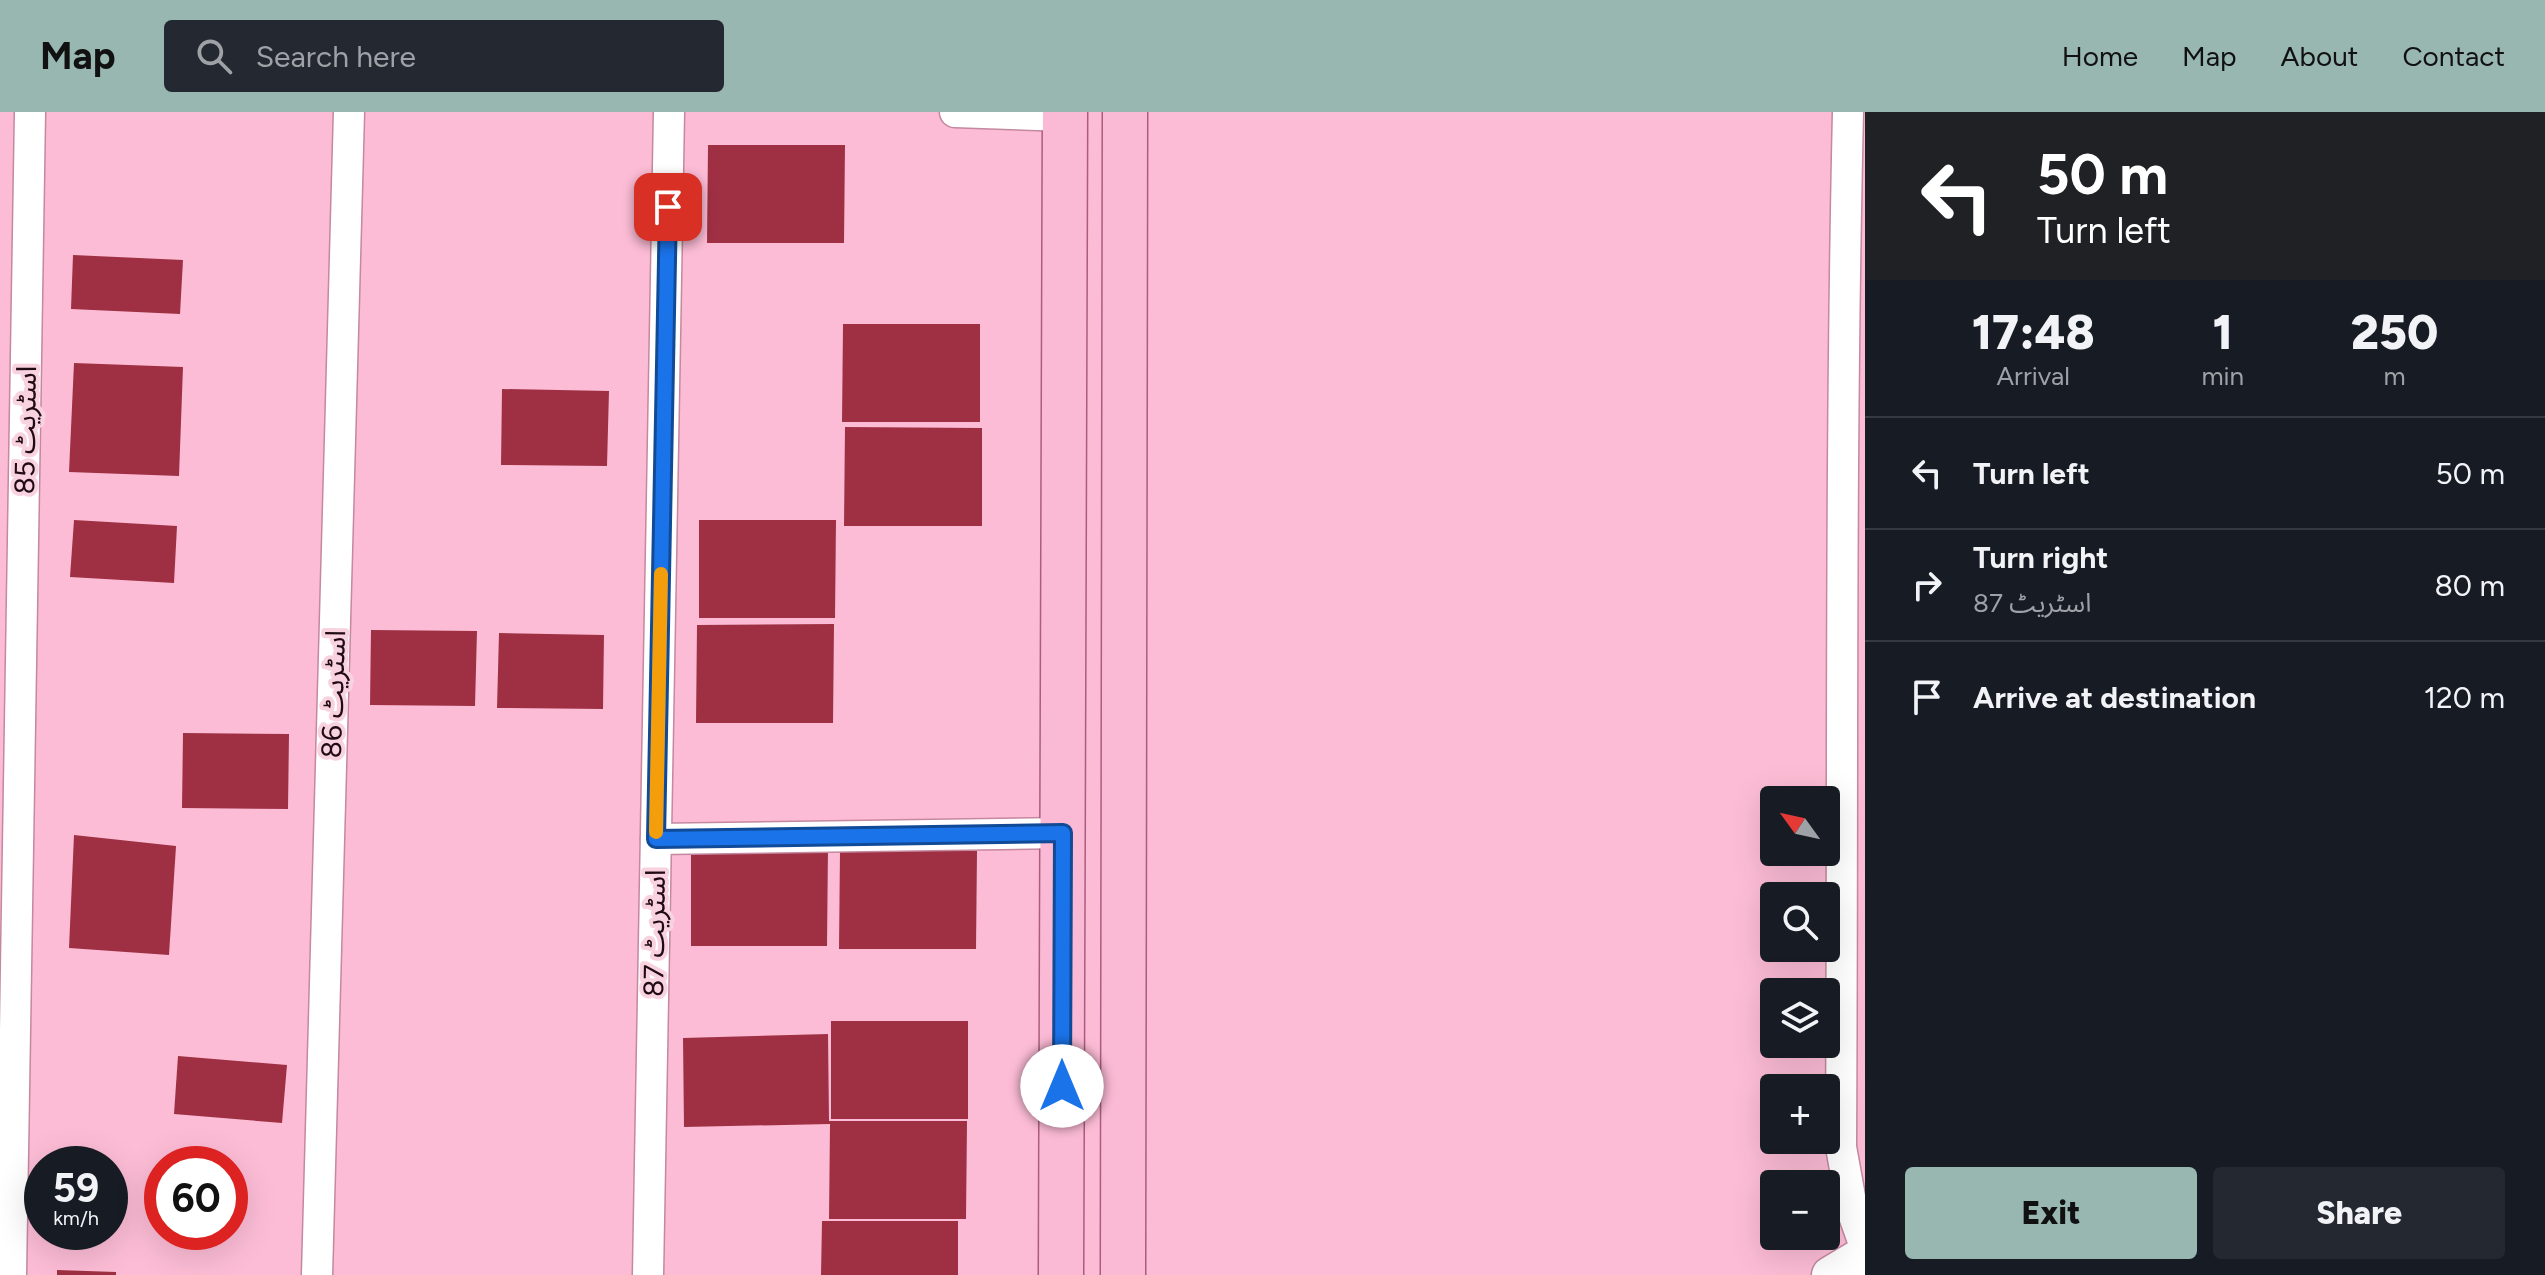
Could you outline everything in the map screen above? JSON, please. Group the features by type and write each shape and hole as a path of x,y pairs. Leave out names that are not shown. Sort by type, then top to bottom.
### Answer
{"main road":[{"path":"1123,1275 1125,112"},
{"path":"1061,1275 1065,114"}],"street":[{"name":"اسٹریٹ 85","path":"11,1275 30,112"},
{"name":"اسٹریٹ 86","path":"317,1275 349,112"},
{"name":"اسٹریٹ 87","path":"648,1275 669,112"},
{"path":"955,112 1065,114"},
{"path":"1848,112 1842,355 1845,582 1841,1147 1853,1213 1865,1247"},
{"path":"656,839 1063,833"},
{"path":"1830,1275 1865,1254"}],"building":[{"path":"708,145 845,145 844,243 707,243"},
{"path":"73,255 183,260 180,314 71,309"},
{"path":"843,324 980,324 980,422 842,422"},
{"path":"74,363 183,367 179,476 69,472"},
{"path":"502,389 609,391 607,466 501,465"},
{"path":"845,427 982,428 982,526 844,526"},
{"path":"74,520 177,526 174,583 70,577"},
{"path":"699,520 836,520 835,618 699,618"},
{"path":"834,624 833,723 696,723 697,625"},
{"path":"371,630 477,631 475,706 370,705"},
{"path":"499,633 604,635 603,709 497,708"},
{"path":"183,733 289,734 288,809 182,808"},
{"path":"74,835 176,846 169,955 69,948"},
{"path":"691,848 828,848 827,946 691,946"},
{"path":"840,851 977,851 976,949 839,949"},
{"path":"831,1021 968,1021 968,1119 831,1119"},
{"path":"828,1034 829,1121 967,1121 966,1219 829,1219 830,1124 684,1127 683,1038"},
{"path":"178,1056 287,1065 282,1123 174,1114"},
{"path":"822,1221 958,1221 958,1275 821,1275"},
{"path":"57,1270 116,1272 116,1275 57,1275"}],"slow traffic":[{"path":"656,832 661,574"}],"route":[{"path":"668,207 656,839 1063,833 1062,1086"}]}
